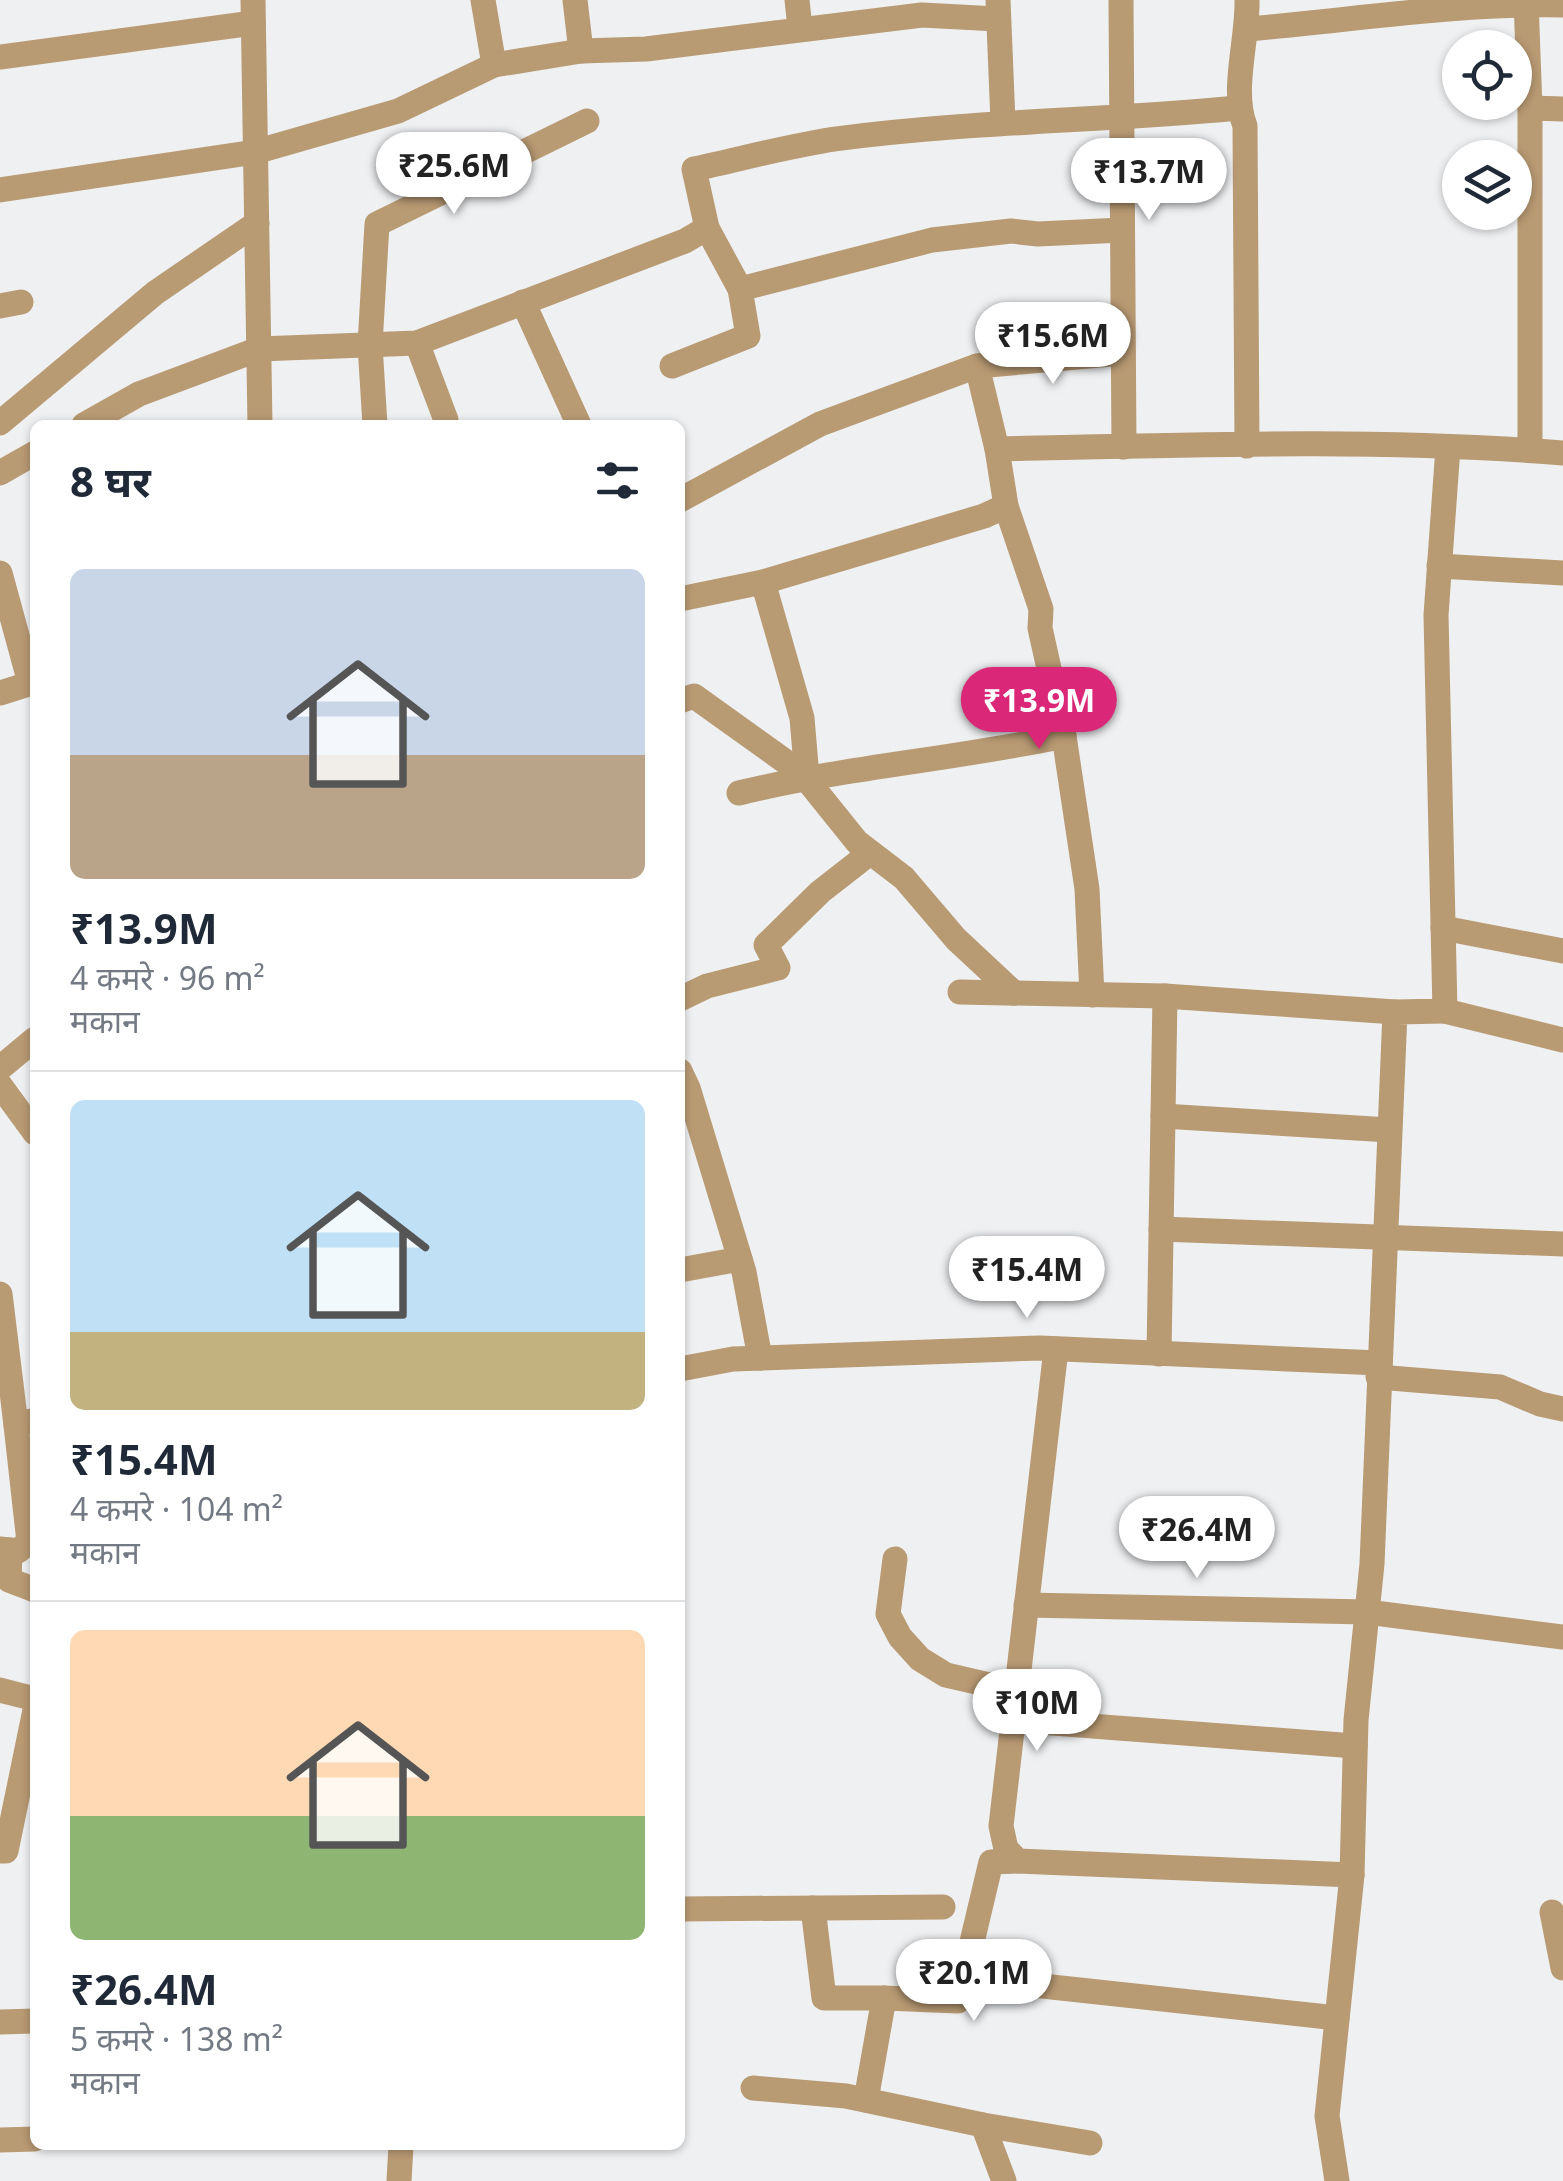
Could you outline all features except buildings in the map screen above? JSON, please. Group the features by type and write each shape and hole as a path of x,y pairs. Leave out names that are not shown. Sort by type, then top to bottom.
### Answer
{"street":[{"path":"484,0 494,66"},
{"path":"575,0 582,51"},
{"path":"797,0 800,28"},
{"path":"1120,0 1124,446"},
{"path":"1247,0 1248,29 1238,108 1245,126 1247,446"},
{"path":"1248,29 1526,2 1563,4"},
{"path":"1526,2 1527,30"},
{"path":"0,190 255,152 398,111 494,66 582,51 646,49 922,15 998,10 1002,122"},
{"path":"0,58 253,11 260,420"},
{"path":"672,366 748,336 740,289 707,228 694,169 833,140 1002,122 1120,119 1238,108"},
{"path":"1532,108 1563,108"},
{"path":"1530,120 1530,450"},
{"path":"375,420 370,345 377,224 587,121"},
{"path":"0,423 156,293 257,223"},
{"path":"93,420 139,394 259,348 417,343 685,241 707,228"},
{"path":"740,289 932,240 1011,231 1038,234 1122,230"},
{"path":"523,302 577,420"},
{"path":"417,343 446,420"},
{"path":"685,497 820,424 978,366 1123,354"},
{"path":"978,366 1006,506 1041,609 1040,628 1064,736 1087,888 1092,994"},
{"path":"1445,1011 1436,615 1448,447"},
{"path":"997,449 1448,447 1563,453"},
{"path":"0,473 30,456"},
{"path":"685,598 763,582 1006,506"},
{"path":"1439,566 1563,573"},
{"path":"0,573 30,676"},
{"path":"763,582 802,718 807,776"},
{"path":"0,694 30,684"},
{"path":"685,699 694,696 807,776 826,806 870,853 904,878 956,939 1014,993"},
{"path":"739,793 807,776 986,753 1064,736"},
{"path":"685,997 707,986 778,968 766,945 820,892 870,853"},
{"path":"1443,928 1563,951"},
{"path":"960,992 1166,996 1394,1012 1445,1011 1563,1040"},
{"path":"1158,1354 1166,996"},
{"path":"1337,2181 1327,2116 1352,1875 1355,1746 1372,1564 1394,1012"},
{"path":"0,1068 30,1042"},
{"path":"0,1085 30,1126"},
{"path":"685,1088 740,1259 760,1358"},
{"path":"1163,1116 1390,1130"},
{"path":"1161,1229 1563,1244"},
{"path":"685,1269 740,1259"},
{"path":"0,1294 26,1422 29,1542 18,1551 5,1550 9,1580 30,1588"},
{"path":"1018,1862 1006,1849 1001,1826 1056,1349"},
{"path":"685,1368 733,1359 1056,1349 1378,1370 1500,1387 1563,1409"},
{"path":"894,1558 888,1614 900,1637 920,1659 946,1675 1016,1692"},
{"path":"1026,1605 1367,1612 1563,1637"},
{"path":"0,1690 30,1698"},
{"path":"1013,1720 1355,1746"},
{"path":"0,1851 6,1851 9,1784 30,1724"},
{"path":"813,1908 824,1998 958,2001 991,1862 1352,1875"},
{"path":"685,1909 943,1908"},
{"path":"1552,1912 1563,1968"},
{"path":"1024,1984 1337,2018"},
{"path":"866,2100 884,1998"},
{"path":"0,2022 30,2021"},
{"path":"753,2088 866,2100 1090,2144"},
{"path":"983,2125 1004,2181"},
{"path":"0,2140 30,2140"},
{"path":"399,2181 401,2150"}]}
